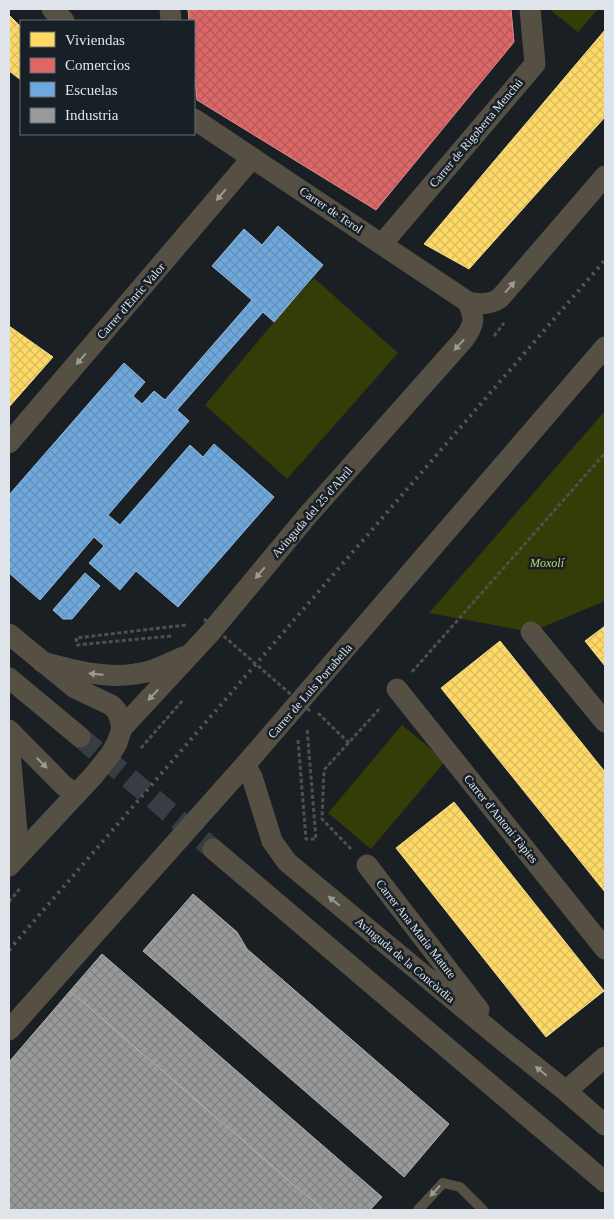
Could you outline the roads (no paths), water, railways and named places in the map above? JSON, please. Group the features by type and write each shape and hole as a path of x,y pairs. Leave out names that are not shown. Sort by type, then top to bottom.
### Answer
{"street":[{"path":"52,9 63,20"},
{"name":"Carrer de Rigoberta Menchú","path":"382,244 535,64 530,9"},
{"name":"Carrer de Terol","path":"195,120 468,302"},
{"name":"Carrer d'Enric Valor","path":"9,443 252,158"},
{"path":"468,302 478,305 495,302 500,298 605,176"},
{"name":"Avinguda del 25 d'Abril","path":"14,860 77,794 110,755 117,743 122,728 192,652 308,515 464,339 471,330 473,318 468,302"},
{"name":"Carrer de Luis Portabella","path":"9,1030 245,766 605,347"},
{"path":"531,632 605,722"},
{"path":"9,634 75,688 115,709 122,728"},
{"path":"42,662 85,673 115,676 136,674 155,669 192,652"},
{"path":"9,678 80,737"},
{"name":"Carrer d'Antoni Tàpies","path":"397,689 605,949"},
{"path":"9,730 63,785 77,794"},
{"path":"9,741 14,860"},
{"name":"Avinguda de la Concòrdia","path":"245,766 252,777 272,841 287,862 605,1125"},
{"path":"213,849 605,1182"},
{"name":"Carrer Ana Maria Matute","path":"367,865 502,1040"},
{"path":"566,1091 605,1057"}],"lane":[{"path":"418,1210 443,1183 460,1187 483,1210"}],"tunnel":[{"path":"80,737 213,849"}],"railway":[{"path":"9,950 605,260"}],"park label":[{"name":"Moxolí","path":"547,563"}]}
